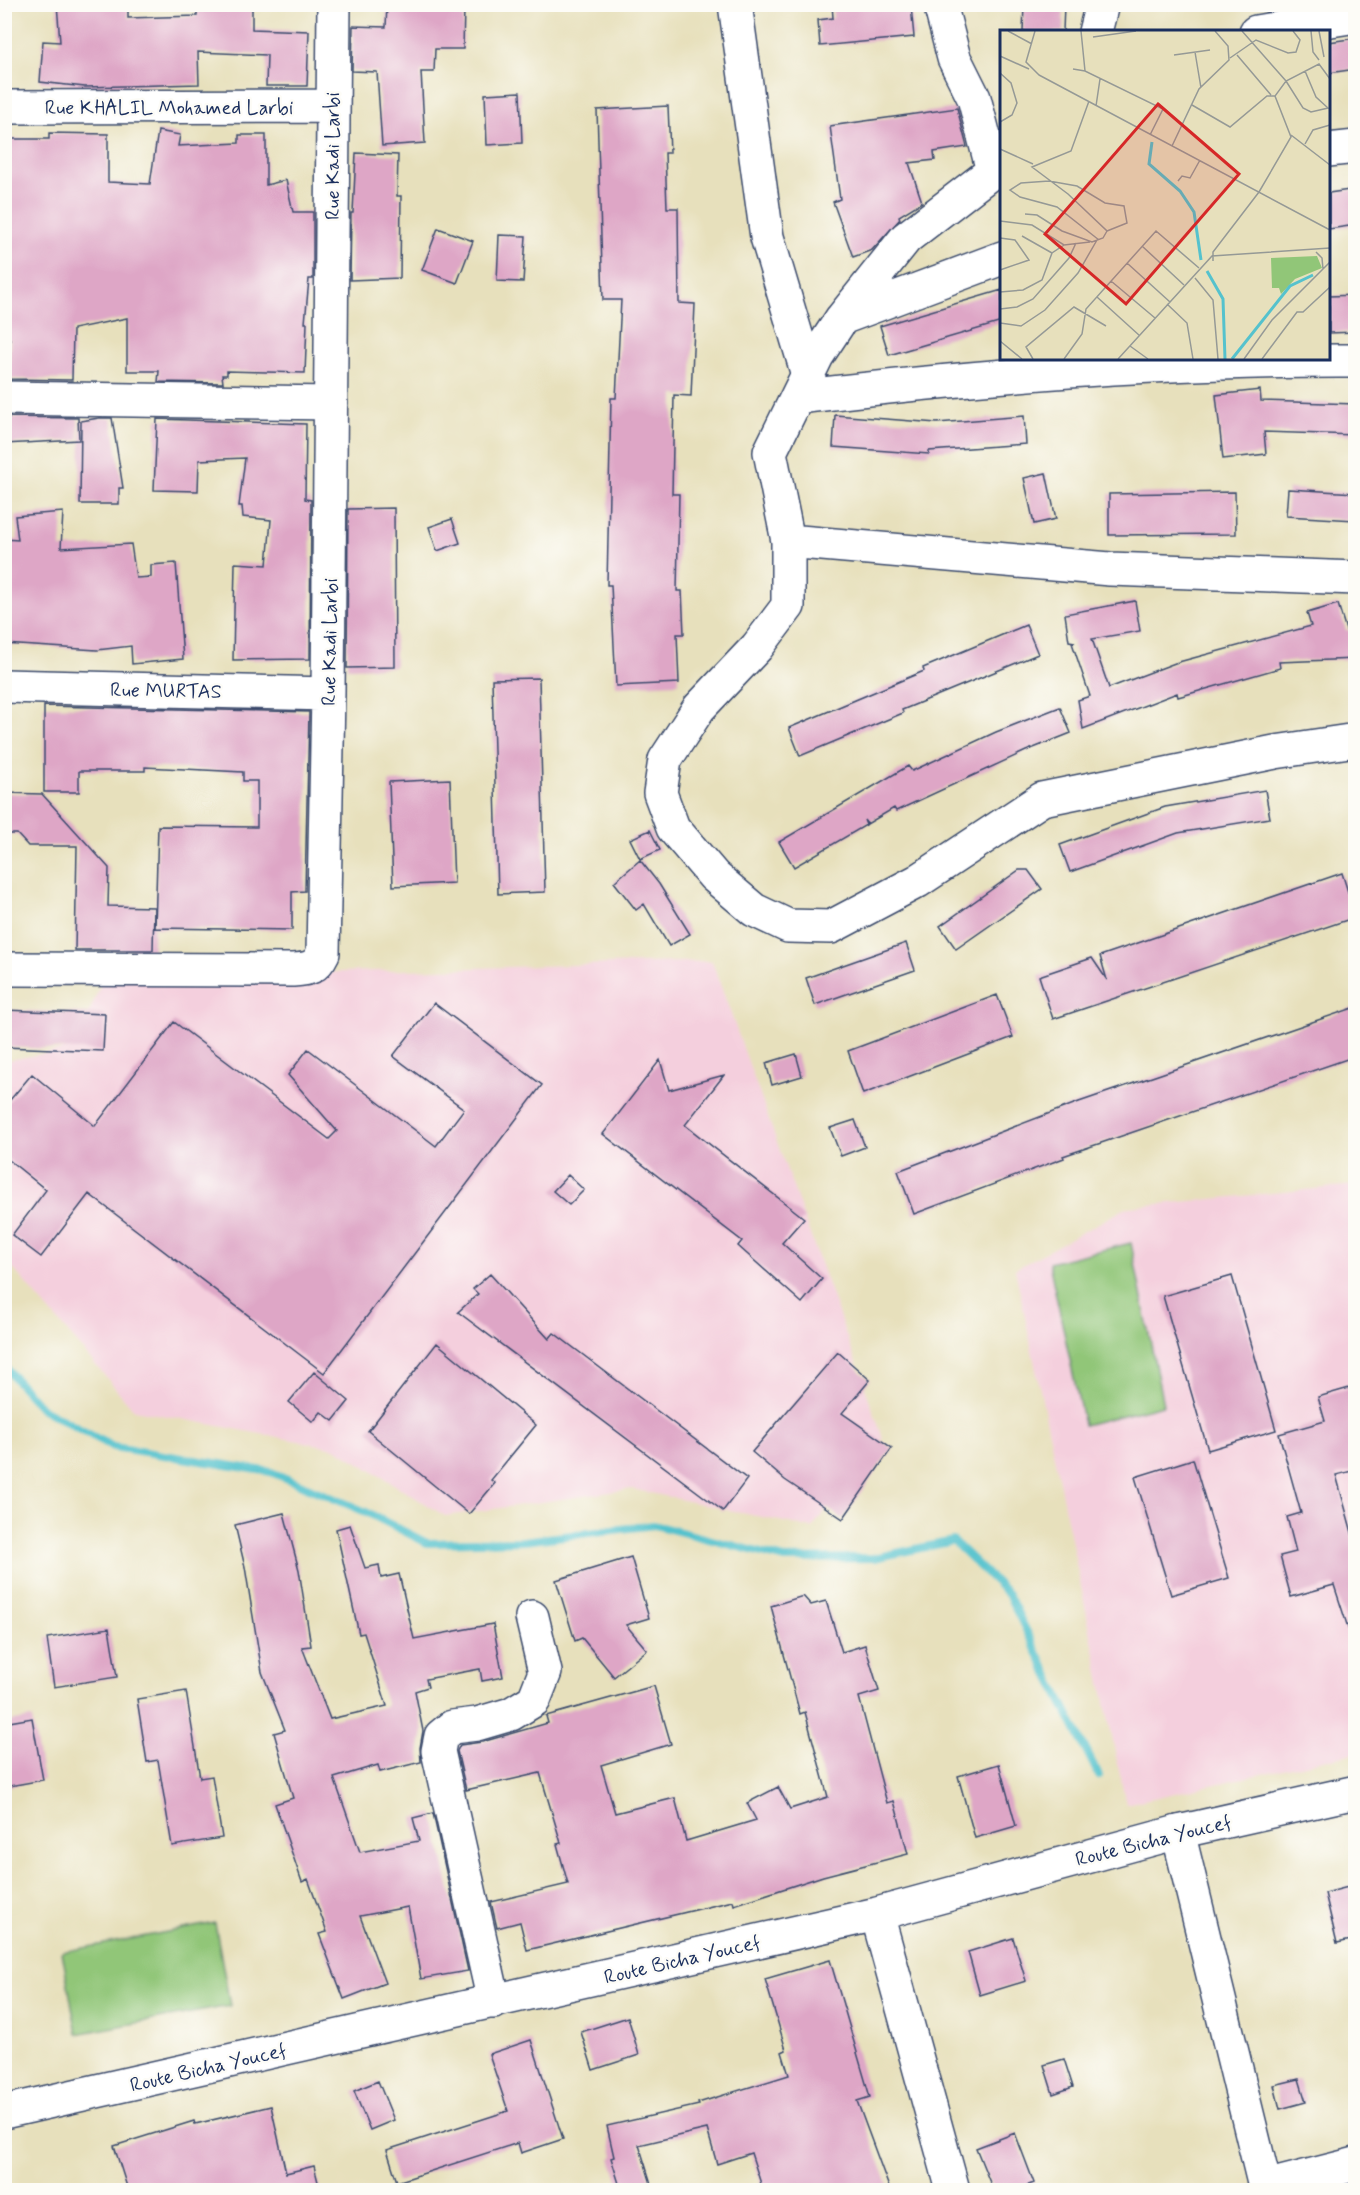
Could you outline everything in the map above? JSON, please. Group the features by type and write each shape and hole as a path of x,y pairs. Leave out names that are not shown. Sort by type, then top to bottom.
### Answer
{"street":[{"name":"Rue Kadi Larbi","path":"4,969 293,970 309,969 318,964 323,953 328,694 334,4"},
{"path":"735,4 767,237 802,386"},
{"path":"940,4 954,58 974,98 997,168 906,238 842,318 802,386 770,452 788,542 788,606 757,647 699,708 665,760 660,793 673,828 714,876 754,910 788,926 831,927 918,880 1042,799 1275,752 1356,740"},
{"path":"1096,30 1102,4"},
{"path":"1268,30 1356,16"},
{"name":"Rue KHALIL Mohamed Larbi","path":"4,108 333,106"},
{"path":"1330,150 1356,147"},
{"path":"842,318 1000,259"},
{"path":"802,386 1233,361 1356,361"},
{"path":"4,398 331,403"},
{"path":"788,542 1110,569 1356,578"},
{"name":"Rue MURTAS","path":"4,686 328,694"},
{"path":"494,2002 438,1751 441,1736 452,1727 477,1724 511,1714 534,1700 545,1672 532,1617"},
{"name":"Route Bicha Youcef","path":"4,2112 877,1914 1178,1832 1356,1792"},
{"path":"1178,1832 1265,2187 1356,2164"},
{"path":"877,1914 953,2190"}],"shaded area":[{"path":"712,961 883,1438 812,1528 632,1489 445,1516 335,1448 134,1410 5,1259 4,1061 74,1048 103,979"},
{"path":"1355,1185 1355,1753 1126,1804 1015,1269 1128,1207"}],"green space":[{"path":"1131,1243 1163,1405 1084,1425 1049,1263"},
{"path":"215,1923 230,2006 77,2034 62,1952"}],"building":[{"path":"57,4 128,4 128,18 197,16 197,4 252,4 252,29 309,31 307,86 266,86 267,55 198,52 199,84 85,87 40,82 43,41 60,42"},
{"path":"387,4 464,8 463,49 435,49 434,72 421,72 425,143 382,146 377,72 352,71 353,26 386,27"},
{"path":"832,4 877,4 878,9 911,6 914,37 820,46 818,20 833,18"},
{"path":"1024,4 1064,4 1063,30 1023,30"},
{"path":"1356,38 1356,69 1330,73 1330,42"},
{"path":"520,92 522,143 487,145 485,94"},
{"path":"668,106 670,153 665,153 667,208 678,208 679,303 695,304 691,396 674,395 672,494 679,494 677,591 682,591 684,634 677,634 679,683 616,686 611,585 607,585 611,398 616,398 621,300 603,300 597,110"},
{"path":"957,108 967,147 934,152 935,160 909,163 922,202 899,216 900,219 872,250 853,257 833,202 840,199 830,126"},
{"path":"158,131 180,135 178,146 239,143 239,135 266,135 266,185 286,180 293,212 313,212 313,279 309,279 305,323 307,323 305,373 227,371 227,375 222,375 223,383 158,382 159,371 127,371 127,318 73,329 72,380 9,379 10,339 7,339 4,314 8,139 49,139 49,133 108,134 108,182 150,184"},
{"path":"356,153 398,155 397,196 401,196 400,278 350,280 351,213 353,213"},
{"path":"1356,189 1356,225 1330,229 1330,193"},
{"path":"438,228 473,241 457,283 422,270"},
{"path":"499,235 526,236 523,282 497,281"},
{"path":"1000,291 1000,323 889,355 880,326"},
{"path":"1356,295 1356,332 1330,333 1330,296"},
{"path":"1260,390 1261,401 1356,404 1356,435 1264,432 1266,454 1223,459 1216,395"},
{"path":"835,415 937,423 1024,416 1026,444 929,451 929,454 833,447"},
{"path":"4,417 78,418 79,440 4,444"},
{"path":"112,418 123,488 119,488 119,504 80,504 81,421"},
{"path":"157,419 306,424 305,499 311,500 310,659 233,660 235,563 267,565 271,520 243,517 242,506 239,506 245,458 199,460 198,491 154,490"},
{"path":"1046,473 1056,519 1034,524 1024,478"},
{"path":"1288,489 1356,493 1355,520 1286,516"},
{"path":"1235,492 1236,534 1109,535 1109,494"},
{"path":"394,508 395,667 347,668 348,509"},
{"path":"63,512 61,548 131,544 136,578 151,577 151,565 176,563 183,659 132,664 131,646 97,650 4,644 4,539 18,540 15,516"},
{"path":"452,519 460,543 437,551 429,527"},
{"path":"1135,601 1140,631 1092,639 1109,688 1175,663 1311,626 1307,613 1338,604 1346,630 1356,630 1356,659 1279,662 1280,668 1178,697 1177,693 1083,729 1078,700 1090,696 1072,643 1075,642 1069,641 1065,614"},
{"path":"1026,625 1038,654 902,710 903,713 800,756 789,728"},
{"path":"539,678 545,892 498,894 492,679"},
{"path":"44,706 309,712 305,891 292,892 292,930 155,928 158,826 257,827 257,781 243,781 243,772 145,767 145,771 79,771 79,792 44,792"},
{"path":"1060,707 1071,733 1026,751 896,811 894,808 867,824 864,820 866,825 794,867 779,842 908,766 912,771 996,732"},
{"path":"450,779 454,883 393,886 389,782"},
{"path":"1265,790 1270,818 1178,833 1070,872 1060,845 1165,807"},
{"path":"4,793 42,794 109,868 108,906 154,907 153,950 75,950 77,846 28,846 17,834 4,834"},
{"path":"650,830 660,850 640,859 630,839"},
{"path":"640,860 659,884 690,934 669,946 644,904 636,910 614,882"},
{"path":"1019,870 1028,870 1042,889 956,949 940,926"},
{"path":"1342,873 1356,917 1053,1019 1039,976 1092,958 1107,980 1100,956"},
{"path":"906,943 915,970 815,1005 806,978"},
{"path":"997,995 1013,1037 863,1094 848,1051"},
{"path":"434,1003 542,1085 324,1373 89,1194 41,1257 12,1235 46,1190 4,1156 4,1107 32,1074 95,1126 174,1022 329,1139 337,1131 288,1075 308,1049 436,1146 464,1109 393,1056"},
{"path":"1356,1007 1356,1056 1063,1156 1064,1158 914,1214 898,1171 1079,1102"},
{"path":"4,1010 105,1014 103,1051 4,1047"},
{"path":"796,1054 802,1076 772,1085 766,1063"},
{"path":"660,1060 669,1090 724,1075 685,1125 804,1218 782,1243 822,1279 802,1303 738,1246 742,1241 603,1134"},
{"path":"855,1120 865,1147 841,1156 830,1128"},
{"path":"568,1175 584,1190 569,1205 553,1191"},
{"path":"490,1274 549,1339 554,1333 747,1479 723,1511 458,1312 478,1294 473,1289"},
{"path":"1232,1276 1276,1430 1208,1450 1163,1296"},
{"path":"437,1343 536,1425 491,1480 495,1483 469,1514 368,1431"},
{"path":"838,1352 870,1380 842,1413 892,1448 843,1519 785,1480 752,1452"},
{"path":"314,1372 349,1401 333,1421 321,1412 313,1422 289,1402"},
{"path":"1356,1386 1356,1470 1336,1475 1356,1547 1356,1636 1351,1637 1334,1585 1291,1597 1280,1556 1296,1552 1287,1517 1301,1513 1279,1434 1325,1421 1318,1397"},
{"path":"1193,1459 1229,1578 1171,1595 1135,1477"},
{"path":"284,1513 299,1570 311,1646 302,1647 330,1719 387,1706 364,1633 359,1634 336,1529 350,1525 365,1568 379,1565 381,1578 399,1574 414,1639 493,1624 503,1677 482,1681 480,1669 426,1679 428,1687 415,1691 423,1731 420,1748 421,1762 380,1772 378,1765 334,1778 360,1852 419,1841 413,1818 433,1813 468,1971 421,1979 408,1907 360,1916 385,1983 344,1999 319,1934 327,1932 308,1879 302,1882 275,1804 293,1798 274,1733 285,1730 262,1672 245,1567 235,1525"},
{"path":"631,1557 649,1618 626,1625 647,1650 614,1677 582,1638 575,1641 556,1580"},
{"path":"803,1596 811,1605 826,1601 842,1652 865,1645 879,1691 859,1697 887,1803 894,1801 908,1854 823,1876 734,1905 733,1901 527,1950 520,1922 497,1928 491,1902 568,1884 557,1844 561,1843 540,1773 466,1790 457,1751 460,1745 482,1742 548,1723 546,1716 654,1686 671,1744 601,1765 615,1813 675,1798 686,1841 756,1820 747,1803 778,1787 790,1809 828,1797 805,1712 800,1714 771,1606"},
{"path":"109,1628 117,1677 54,1687 47,1638"},
{"path":"186,1691 200,1778 212,1776 222,1838 172,1846 158,1760 147,1762 137,1699"},
{"path":"32,1718 43,1780 4,1787 4,1723"},
{"path":"999,1764 1016,1826 975,1838 958,1776"},
{"path":"1356,1885 1356,1939 1337,1943 1325,1893"},
{"path":"1013,1938 1026,1981 980,1995 968,1952"},
{"path":"830,1960 870,2097 857,2101 890,2190 763,2190 751,2153 717,2164 707,2129 639,2145 653,2190 621,2190 611,2158 614,2157 607,2126 699,2105 698,2103 789,2075 782,2052 786,2050 765,1979"},
{"path":"628,2017 639,2055 593,2070 581,2032"},
{"path":"531,2040 563,2139 521,2153 518,2143 397,2182 387,2150 508,2111 489,2054"},
{"path":"1064,2059 1073,2087 1053,2094 1044,2065"},
{"path":"1299,2079 1306,2102 1280,2109 1274,2085"},
{"path":"378,2081 394,2120 370,2130 354,2091"},
{"path":"271,2106 286,2173 314,2166 320,2190 128,2190 114,2146 194,2121 195,2124"},
{"path":"1015,2133 1034,2183 1015,2190 993,2190 976,2148"}],"waterway":[{"path":"4,1366 41,1408 113,1447 271,1472 366,1512 427,1543 523,1541 654,1525 785,1559 874,1558 953,1541 1008,1594 1099,1776"}]}
